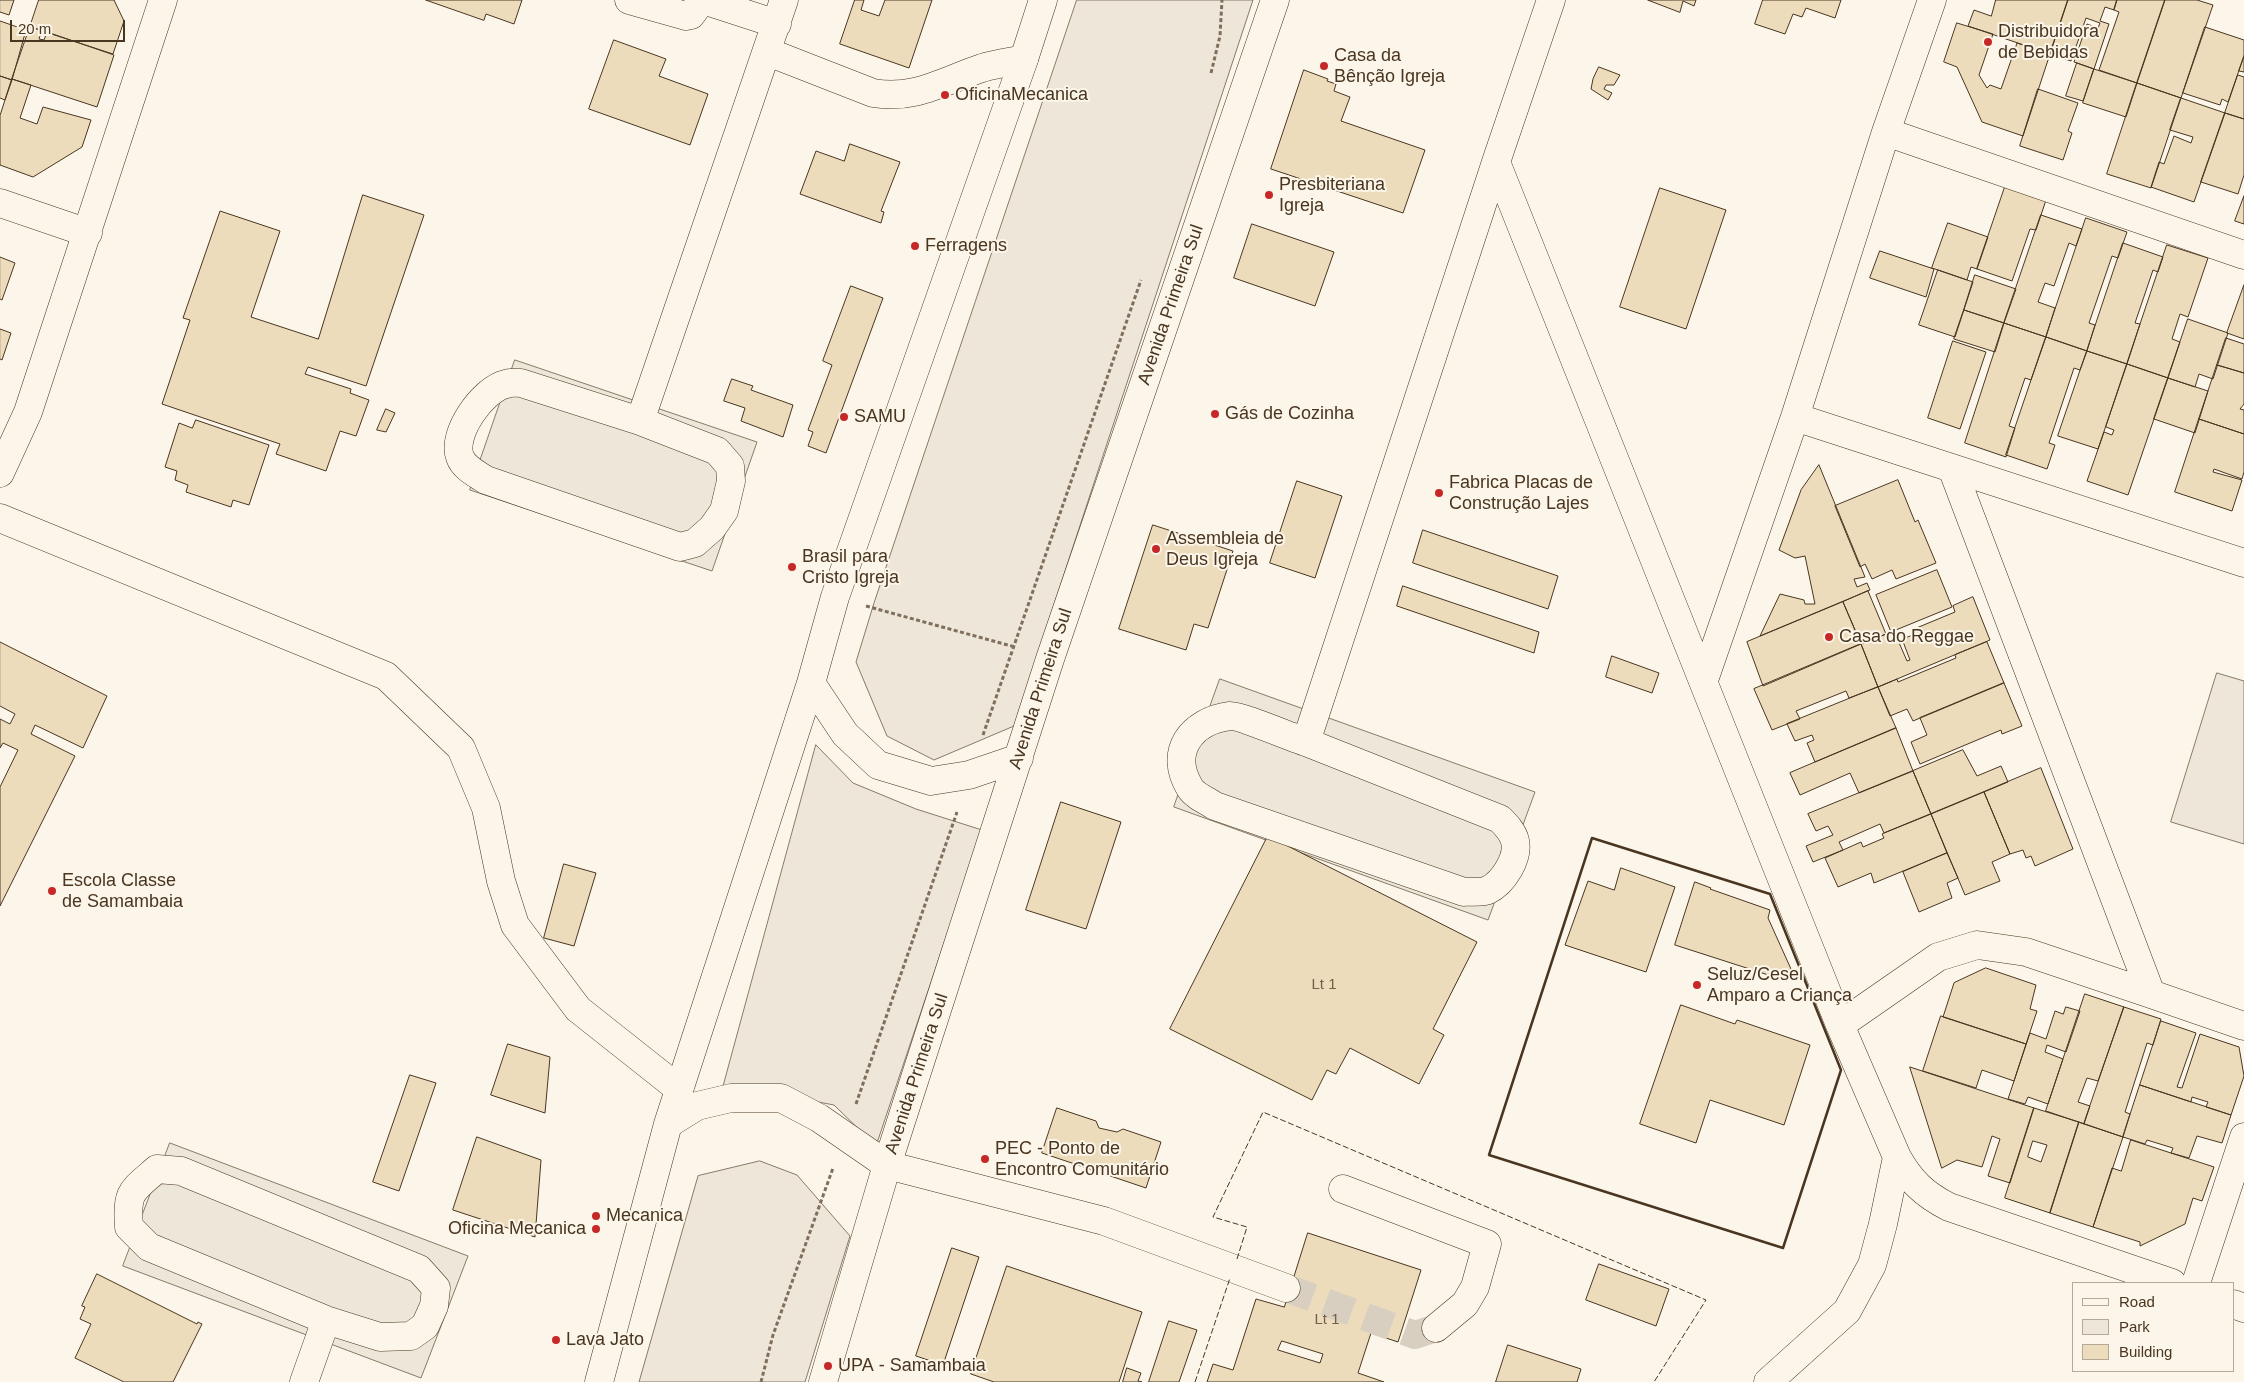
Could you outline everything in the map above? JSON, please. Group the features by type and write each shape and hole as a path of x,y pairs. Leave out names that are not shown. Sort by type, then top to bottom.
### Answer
{"street":[{"path":"0,472 28,412 163,0"},
{"path":"629,0 686,16 691,15 702,0 781,12 640,421"},
{"path":"599,1382 668,1124 812,683 834,597 1024,59 1043,0"},
{"name":"Avenida Primeira Sul","path":"823,1382 887,1165 1050,659 1275,0"},
{"path":"1306,742 1496,162 1552,0"},
{"path":"1704,680 1795,416 1886,132 1932,0"},
{"path":"768,52 874,93 892,96 911,94 948,83 983,68 1024,59"},
{"path":"1886,132 2244,255"},
{"path":"1496,162 1840,1025 1897,1158 1917,1186 1931,1198 1949,1207 2169,1282"},
{"path":"0,203 88,232"},
{"path":"521,383 640,421 717,451 730,466 731,481 724,511 712,528 695,543 680,547 486,480 471,471 460,457 459,442 469,416 485,396 505,384 521,383"},
{"path":"1795,416 2244,562"},
{"path":"1952,468 2151,994"},
{"path":"0,518 386,676 460,748 486,808 501,882 515,925 578,1009 679,1089"},
{"path":"812,683 845,734 878,765 931,780 969,775 1018,758"},
{"path":"1233,716 1306,742 1500,819 1509,828 1516,842 1512,862 1501,880 1487,890 1464,892 1215,806 1191,790 1180,763 1188,737 1209,721 1233,716"},
{"path":"1840,1025 1938,957 1977,946 2026,952 2244,1026"},
{"path":"668,1124 697,1106 731,1098 781,1098 819,1118 887,1165 1104,1221 1286,1288"},
{"path":"2196,1282 2244,1137"},
{"path":"1768,1382 1847,1311 1872,1265 1897,1158"},
{"path":"157,1169 181,1171 419,1269 436,1288 434,1306 425,1326 411,1336 380,1337 326,1320 149,1247 128,1227 127,1209 132,1191 157,1169"},
{"path":"1342,1189 1487,1244 1475,1288 1465,1304 1436,1328"},
{"path":"304,1382 326,1320"}],"path":[{"path":"1210,79 1220,36 1222,0"},
{"path":"761,1382 773,1335 844,1137 1143,274"},
{"path":"834,597 1014,647 1050,659"}],"green space":[{"path":"1077,0 1253,0 1014,726 934,760 887,736 856,662 874,603"},
{"path":"2217,673 2244,681 2244,844 2171,822"},
{"path":"816,745 853,783 916,809 982,830 876,1146 834,1105 771,1093 721,1095"},
{"path":"760,1161 797,1175 850,1236 805,1382 639,1382 698,1176"}],"shaded area":[{"path":"515,360 757,442 712,571 470,490"},
{"path":"1220,679 1535,792 1488,920 1174,807"},
{"path":"170,1143 468,1256 421,1378 123,1266"}],"building":[{"path":"0,0 14,0 9,15 0,12"},
{"path":"39,0 114,0 124,21 113,54 30,27"},
{"path":"426,0 522,0 514,24 486,14 484,20"},
{"path":"855,0 864,0 861,10 879,16 885,0 932,0 909,68 840,44"},
{"path":"1648,0 1696,0 1694,6 1683,1 1680,12"},
{"path":"1763,0 1841,0 1835,18 1806,8 1802,17 1793,14 1785,34 1755,24"},
{"path":"1996,0 2068,0 2050,54 1968,26 1974,10 1991,16"},
{"path":"2068,0 2117,0 2114,10 2105,7 2100,21 2109,24 2094,69 2074,62 2087,24 2098,28 2100,23 2086,18 2071,61 2050,54"},
{"path":"2117,0 2165,0 2137,83 2099,70 2119,12 2114,10"},
{"path":"2165,0 2197,0 2213,5 2181,98 2137,83"},
{"path":"0,21 26,30 12,80 0,76"},
{"path":"1957,23 1993,34 1979,75 1987,88 1990,85 2001,89 2017,43 2050,54 2023,136 1982,122 1957,67 1944,62"},
{"path":"30,27 42,30 39,39 44,40 47,32 114,55 97,107 12,79"},
{"path":"2205,27 2244,40 2244,56 2228,102 2222,99 2220,105 2183,93"},
{"path":"614,40 666,59 659,76 708,94 690,145 589,109"},
{"path":"2244,56 2244,72 2239,71"},
{"path":"2077,63 2094,69 2083,101 2066,96"},
{"path":"1599,67 1620,75 1614,85 1606,85 1604,89 1612,93 1608,100 1591,89 1593,79"},
{"path":"2094,69 2137,83 2126,117 2083,103"},
{"path":"1304,70 1328,79 1327,81 1336,84 1334,91 1350,97 1341,121 1425,150 1403,213 1271,169"},
{"path":"2238,75 2244,77 2244,119 2225,113"},
{"path":"0,76 12,80 5,100 0,98"},
{"path":"12,79 31,85 20,118 37,124 43,107 91,120 82,147 33,177 0,165 0,116"},
{"path":"2137,83 2181,98 2151,188 2107,174"},
{"path":"2038,89 2078,103 2068,131 2072,133 2063,160 2020,146"},
{"path":"2181,98 2225,113 2194,202 2151,187 2159,162 2164,164 2174,136 2191,143 2193,137 2170,130"},
{"path":"2225,113 2244,119 2244,175 2238,194 2201,182"},
{"path":"850,144 900,162 881,211 884,212 881,223 800,194 816,151 844,161"},
{"path":"2005,187 2046,200 2036,230 2030,229 2012,281 1977,269"},
{"path":"1660,188 1726,210 1686,329 1620,307"},
{"path":"363,195 424,215 366,386 308,367 305,374 351,389 350,393 369,400 356,436 340,431 326,471 276,454 280,444 162,404 190,320 183,318 220,211 280,231 251,317 318,339"},
{"path":"2244,196 2244,224 2235,221"},
{"path":"2041,215 2082,229 2076,246 2069,243 2054,286 2045,283 2038,302 2055,308 2046,337 2004,323"},
{"path":"2086,218 2127,232 2118,258 2112,256 2089,323 2095,325 2087,351 2046,337"},
{"path":"1948,223 1988,237 1977,269 1971,267 1967,280 1932,268"},
{"path":"1252,224 1334,252 1315,306 1234,278"},
{"path":"2123,243 2163,257 2158,272 2153,270 2135,323 2140,324 2127,364 2087,351"},
{"path":"2167,245 2208,258 2188,317 2180,314 2172,339 2180,342 2168,378 2127,364"},
{"path":"1880,251 1934,269 1926,297 1870,278"},
{"path":"0,257 15,263 2,300 0,299"},
{"path":"1938,270 1973,282 1955,337 1919,325"},
{"path":"1975,275 2016,289 2004,323 1964,310"},
{"path":"2244,285 2244,339 2227,333"},
{"path":"851,286 883,298 826,453 808,446 813,432 808,430 832,365 823,361"},
{"path":"1964,310 2004,323 1995,352 1954,339"},
{"path":"2188,319 2228,333 2213,379 2199,374 2195,387 2168,378"},
{"path":"2004,323 2046,337 2031,380 2025,378 2009,426 2015,428 2006,457 1965,443"},
{"path":"0,329 11,333 2,360 0,359"},
{"path":"2046,337 2087,351 2080,370 2074,368 2049,443 2055,445 2047,469 2006,455"},
{"path":"2226,338 2244,344 2244,373 2217,365"},
{"path":"1953,341 1986,352 1960,429 1928,418"},
{"path":"2087,351 2127,364 2098,449 2058,436"},
{"path":"2127,364 2168,378 2128,495 2087,481 2104,432 2112,435 2114,430 2106,427"},
{"path":"2217,365 2244,373 2244,404 2240,409 2244,410 2244,434 2199,419"},
{"path":"2168,378 2208,391 2195,433 2154,419"},
{"path":"732,379 753,386 751,390 793,405 783,437 741,421 745,408 724,401"},
{"path":"386,409 395,413 386,432 377,430"},
{"path":"2199,419 2244,434 2244,472 2242,479 2214,469 2213,472 2242,480 2232,511 2175,492"},
{"path":"196,420 269,445 249,505 233,500 231,507 186,492 188,485 175,480 177,471 165,467 179,423 192,428"},
{"path":"1819,465 1865,577 1854,579 1857,587 1867,583 1870,590 1760,636 1780,594 1804,600 1805,604 1815,604 1805,556 1795,558 1779,550 1801,490"},
{"path":"1898,480 1915,522 1918,520 1936,563 1896,579 1892,570 1872,579 1865,564 1860,567 1835,506"},
{"path":"1297,481 1342,496 1315,578 1270,563"},
{"path":"1153,525 1233,551 1208,628 1194,624 1186,650 1119,629"},
{"path":"1423,530 1558,576 1548,609 1413,563"},
{"path":"1937,570 1952,607 1891,632 1876,595"},
{"path":"1403,586 1539,632 1534,653 1397,606"},
{"path":"1868,591 1886,634 1861,644 1843,602"},
{"path":"1973,597 1990,640 1878,687 1861,644 1894,631 1907,661 1910,660 1902,639 1916,634 1914,629 1955,612 1953,606"},
{"path":"1843,602 1861,644 1763,686 1747,642"},
{"path":"0,642 107,696 83,748 35,725 31,734 75,756 0,906 0,787 18,750 3,743 0,748 0,719 10,724 15,714 0,706"},
{"path":"1987,642 2004,683 1913,721 1907,709 1890,716 1878,687 1897,679 1898,682 1956,658 1955,655"},
{"path":"1861,644 1878,687 1849,698 1846,691 1796,711 1800,719 1772,730 1754,689"},
{"path":"1612,656 1659,673 1652,693 1606,677"},
{"path":"2004,683 2022,726 2002,734 2001,730 1920,764 1911,742 1927,735 1920,718"},
{"path":"1878,687 1896,728 1815,762 1807,743 1814,740 1812,735 1795,741 1787,724"},
{"path":"1896,728 1913,771 1859,793 1850,773 1800,795 1790,773"},
{"path":"1963,750 1977,776 2001,766 2008,782 1931,814 1913,771"},
{"path":"2041,768 2073,849 2035,866 2031,856 2026,858 2023,850 2010,854 1984,792"},
{"path":"1913,771 1931,814 1884,833 1880,824 1839,842 1843,850 1813,862 1806,846 1833,835 1828,826 1816,831 1808,814"},
{"path":"1984,792 2010,854 1992,862 2000,881 1965,895 1931,814"},
{"path":"1061,802 1121,822 1086,929 1026,910"},
{"path":"1931,814 1947,853 1874,883 1871,873 1838,887 1825,858 1861,842 1863,847 1884,838 1882,834 1884,833"},
{"path":"1268,836 1477,942 1433,1029 1444,1035 1419,1084 1350,1048 1336,1074 1327,1070 1312,1100 1170,1029"},
{"path":"1947,853 1958,878 1947,883 1952,898 1919,912 1903,872"},
{"path":"564,864 596,873 574,946 544,938"},
{"path":"1621,868 1675,887 1646,972 1565,945 1588,881 1614,890"},
{"path":"1695,882 1770,910 1768,918 1791,969 1787,981 1675,945"},
{"path":"1986,968 2036,985 2030,1009 2037,1011 2026,1044 1943,1017 1954,983"},
{"path":"2085,994 2124,1007 2098,1081 2087,1078 2078,1102 2090,1106 2084,1124 2046,1111"},
{"path":"1681,1005 1735,1024 1737,1020 1810,1045 1784,1125 1710,1100 1696,1143 1640,1124"},
{"path":"2066,1007 2080,1011 2066,1052 2047,1045 2045,1052 2063,1059 2048,1104 2028,1097 2025,1104 2008,1099 2030,1033 2046,1039 2055,1011 2063,1014"},
{"path":"2124,1007 2161,1019 2153,1045 2147,1043 2125,1112 2130,1114 2123,1137 2084,1124"},
{"path":"1941,1016 2026,1044 2014,1081 1982,1070 1976,1088 1923,1071"},
{"path":"2161,1021 2196,1033 2177,1087 2182,1088 2200,1034 2239,1047 2244,1076 2231,1115 2206,1107 2208,1102 2192,1097 2191,1102 2140,1085"},
{"path":"508,1044 550,1057 545,1113 491,1095"},
{"path":"1910,1067 2034,1108 2010,1183 1988,1176 2000,1139 1992,1136 1982,1167 1957,1160 1942,1168"},
{"path":"410,1075 436,1083 399,1191 373,1182"},
{"path":"2140,1085 2231,1115 2222,1143 2197,1136 2189,1158 2171,1153 2173,1148 2147,1140 2145,1144 2123,1137"},
{"path":"1057,1108 1096,1121 1099,1128 1117,1132 1123,1129 1161,1142 1146,1188 1042,1153"},
{"path":"2034,1108 2079,1122 2050,1213 2005,1198","holes":["2033,1141 2047,1145 2041,1162 2028,1157"]},
{"path":"2079,1122 2123,1137 2093,1227 2050,1213"},
{"path":"477,1137 541,1160 535,1237 453,1210"},
{"path":"2131,1140 2214,1167 2202,1201 2193,1198 2185,1224 2140,1246 2140,1242 2093,1227 2112,1168 2121,1171"},
{"path":"1308,1233 1421,1270 1398,1342 1371,1333 1358,1373 1384,1382 1207,1382 1213,1364 1233,1370 1256,1299 1284,1307","holes":["1282,1341 1323,1354 1320,1363 1278,1350"]},
{"path":"952,1248 979,1257 943,1365 916,1356"},
{"path":"1599,1264 1669,1289 1656,1326 1586,1300"},
{"path":"1007,1266 1142,1312 1119,1382 994,1382 971,1374"},
{"path":"97,1274 197,1324 198,1322 202,1324 173,1382 124,1382 75,1358 91,1324 80,1319 85,1307 82,1306"},
{"path":"1169,1321 1197,1330 1179,1382 1149,1382"},
{"path":"1508,1345 1581,1369 1577,1382 1496,1382"},
{"path":"1127,1368 1141,1373 1138,1381 1142,1382 1123,1382"}],"tunnel":[{"path":"1286,1288 1415,1335 1436,1328"}],"fence":[{"path":"1237,1259 1247,1227 1213,1217 1263,1112 1706,1300 1654,1382"},
{"path":"1195,1382 1230,1278"}],"wall":[{"path":"1592,838 1770,894 1841,1070 1783,1248 1489,1155 1592,838"}],"place":[{"name":"Distribuidora de Bebidas","path":"1988,42"},
{"name":"Casa da Bênção Igreja","path":"1324,66"},
{"name":"OficinaMecanica","path":"945,95"},
{"name":"Presbiteriana Igreja","path":"1269,195"},
{"name":"Ferragens","path":"915,246"},
{"name":"Gás de Cozinha","path":"1215,414"},
{"name":"SAMU","path":"844,417"},
{"name":"Fabrica Placas de Construção Lajes","path":"1439,493"},
{"name":"Assembleia de Deus Igreja","path":"1156,549"},
{"name":"Brasil para Cristo Igreja","path":"792,567"},
{"name":"Casa do Reggae","path":"1829,637"},
{"name":"Escola Classe de Samambaia","path":"52,891"},
{"name":"Seluz/Cesel Amparo a Criança","path":"1697,985"},
{"name":"PEC - Ponto de Encontro Comunitário","path":"985,1159"},
{"name":"Mecanica","path":"596,1216"},
{"name":"Oficina Mecanica","path":"596,1229"},
{"name":"Lava Jato","path":"556,1340"},
{"name":"UPA - Samambaia","path":"828,1366"}]}
